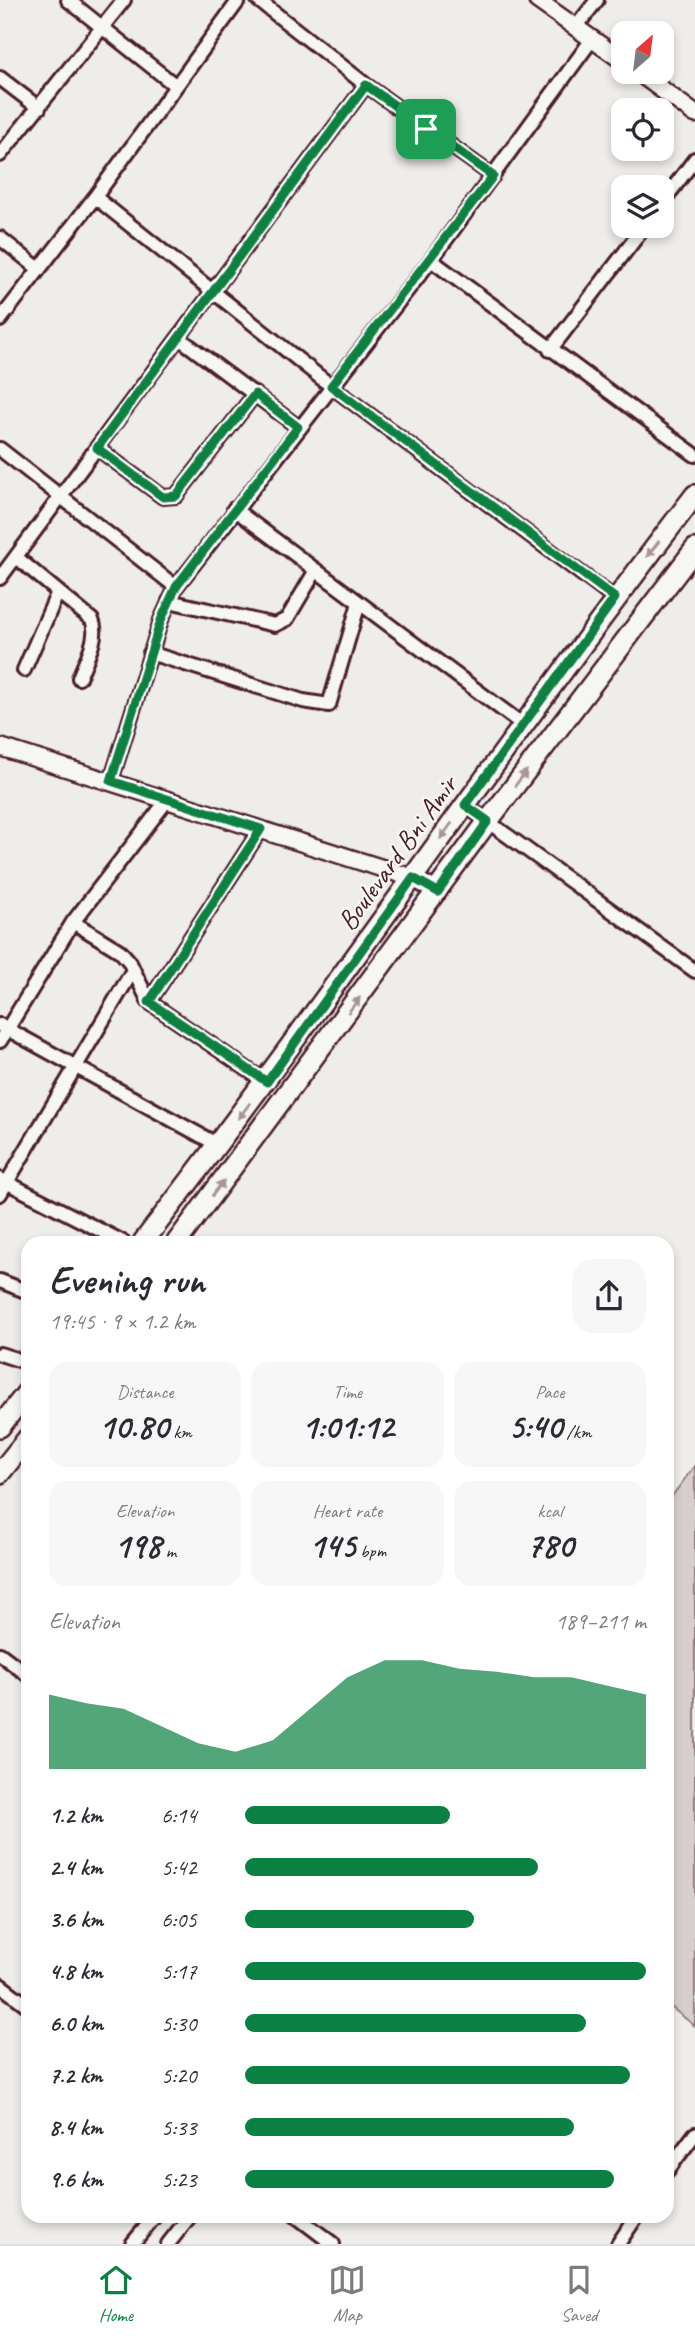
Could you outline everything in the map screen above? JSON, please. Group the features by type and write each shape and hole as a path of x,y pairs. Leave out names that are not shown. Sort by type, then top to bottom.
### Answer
{"main road":[{"name":"Boulevard Bni Amir","path":"148,1236 267,1082 615,598 695,495"},
{"name":"Boulevard Bni Amir","path":"181,1236 488,821 695,549"},
{"path":"0,1427 21,1400"},
{"path":"0,1473 21,1447"}],"street":[{"path":"68,0 176,86"},
{"path":"0,155 124,0"},
{"path":"0,320 95,197 239,0"},
{"path":"258,0 366,85 493,176"},
{"path":"537,0 611,52"},
{"path":"576,27 597,0"},
{"path":"111,781 150,653 176,587 234,509 431,260 593,38"},
{"path":"0,78 39,108"},
{"path":"654,84 695,114"},
{"path":"0,578 366,85"},
{"path":"674,188 695,159"},
{"path":"95,197 331,386 615,598"},
{"path":"0,238 39,269"},
{"path":"550,350 636,238"},
{"path":"431,260 695,455"},
{"path":"179,338 298,427"},
{"path":"97,448 163,497 176,496 255,394"},
{"path":"0,449 176,587"},
{"path":"234,509 523,725"},
{"path":"16,557 92,620 96,628 79,678"},
{"path":"169,601 275,625 287,619 316,570"},
{"path":"24,670 58,592"},
{"path":"150,653 303,701 329,705 359,603"},
{"path":"0,747 413,878 438,892"},
{"path":"0,1041 4,1027 73,922 168,799"},
{"path":"465,805 695,971"},
{"path":"149,1002 261,829"},
{"path":"73,922 120,951 149,1002 267,1082"},
{"path":"110,1236 2,1185 133,970"},
{"path":"4,1027 218,1145"},
{"path":"0,1281 21,1289"},
{"path":"0,1354 21,1361"},
{"path":"0,1654 21,1670"},
{"path":"0,1985 21,2001"},
{"path":"674,2159 695,2134"},
{"path":"132,2244 149,2223"},
{"path":"168,2244 184,2223"},
{"path":"305,2223 332,2244"},
{"path":"618,2244 632,2223"}],"shaded area":[{"path":"695,1465 695,2026 674,2010 674,1494"}],"route":[{"path":"366,85 426,129 493,176 431,260 331,386 481,495 615,598 465,805 488,821 438,892 413,878 267,1082 149,1002 261,829 111,781 161,620 176,587 298,427 255,394 176,496 170,498 163,497 97,448 366,85"}]}
